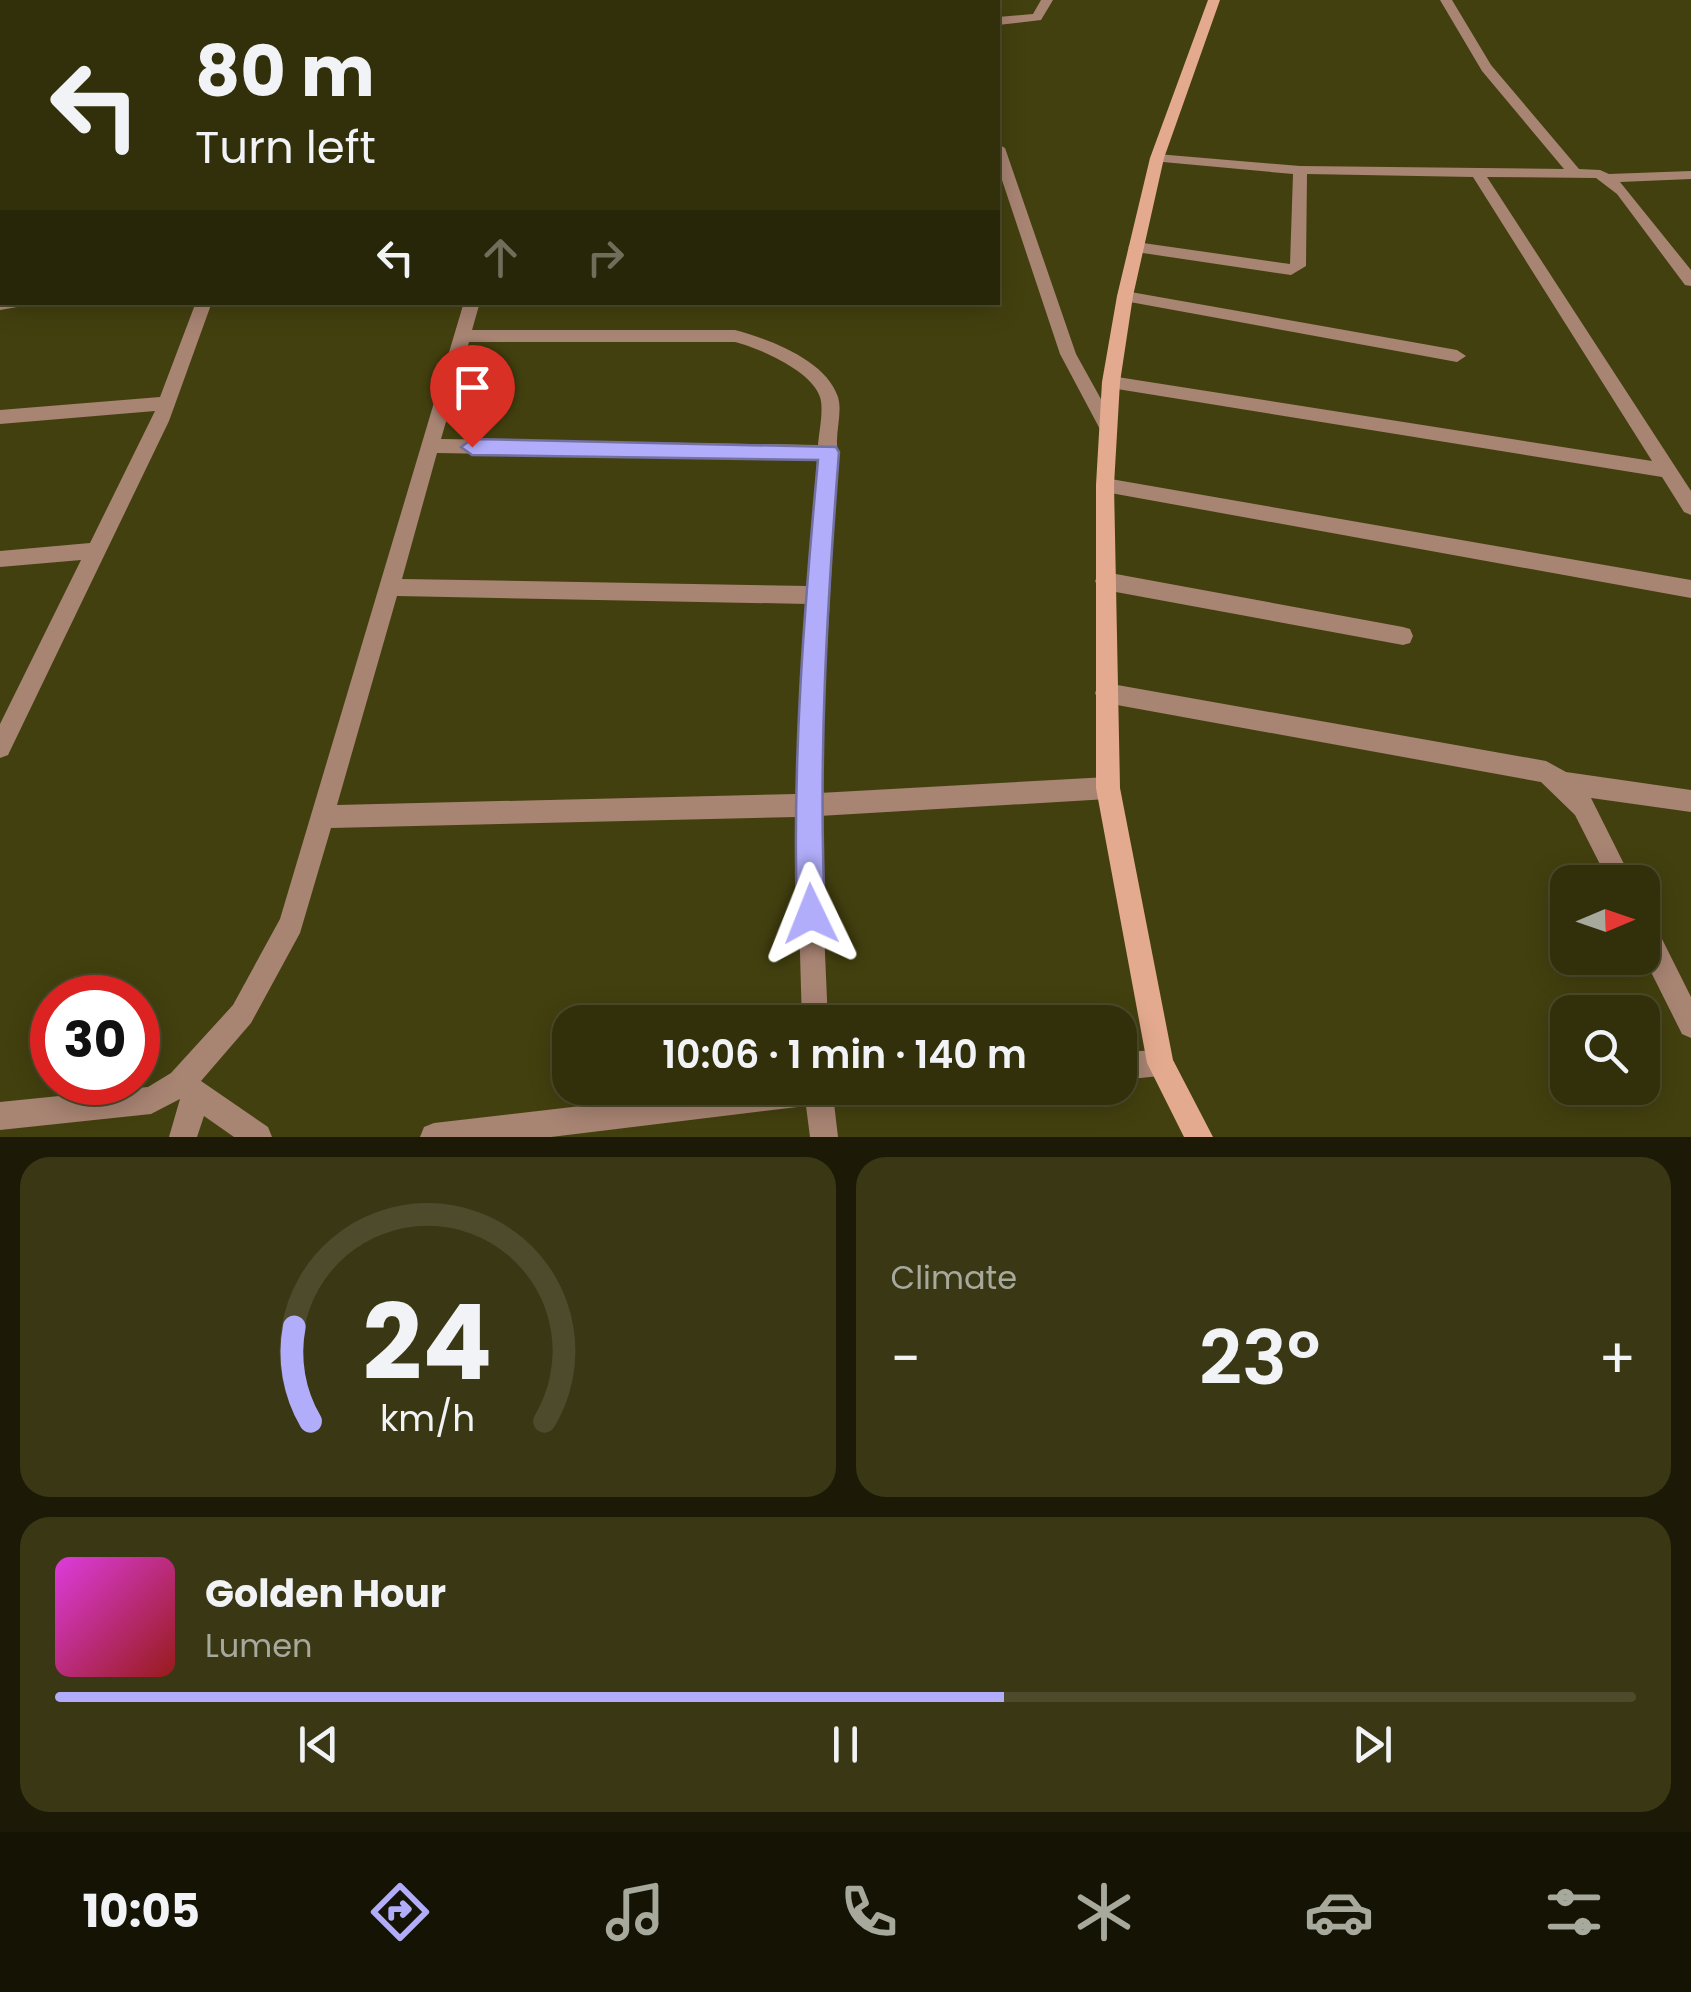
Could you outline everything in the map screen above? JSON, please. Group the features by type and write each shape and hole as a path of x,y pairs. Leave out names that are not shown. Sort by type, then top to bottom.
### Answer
{"street":[{"path":"1000,21 1038,17 1047,0"},
{"path":"1199,1137 1160,1063 1108,788 1105,486 1110,382 1125,296 1158,158 1214,0"},
{"path":"1446,0 1458,24 1507,93 1574,172"},
{"path":"1000,154 1068,354 1108,428"},
{"path":"1158,158 1300,170 1574,172 1610,178 1691,176"},
{"path":"1136,248 1291,270 1298,266 1300,170"},
{"path":"1477,172 1691,507"},
{"path":"1610,178 1691,281"},
{"path":"1125,296 1457,356"},
{"path":"0,745 168,403 203,305"},
{"path":"184,1137 189,1089 242,1014 290,924 471,305"},
{"path":"463,336 754,339 826,386 830,399 829,452 817,594 807,805 815,1005"},
{"path":"1110,382 1668,471"},
{"path":"0,417 168,403"},
{"path":"432,446 829,452"},
{"path":"1105,486 1691,589"},
{"path":"0,559 97,550"},
{"path":"1105,581 1403,636"},
{"path":"390,587 817,594"},
{"path":"1106,693 1546,772 1566,783 1582,800 1614,865"},
{"path":"1566,783 1691,802"},
{"path":"322,817 807,805 1108,788"},
{"path":"1660,963 1691,1026"},
{"path":"1137,1065 1160,1063"},
{"path":"0,1116 152,1100 189,1089"},
{"path":"189,1089 258,1137"},
{"path":"434,1137 691,1105"},
{"path":"824,1137 826,1105"}],"route":[{"path":"472,447 829,452 817,594 807,805 811,914"}]}
